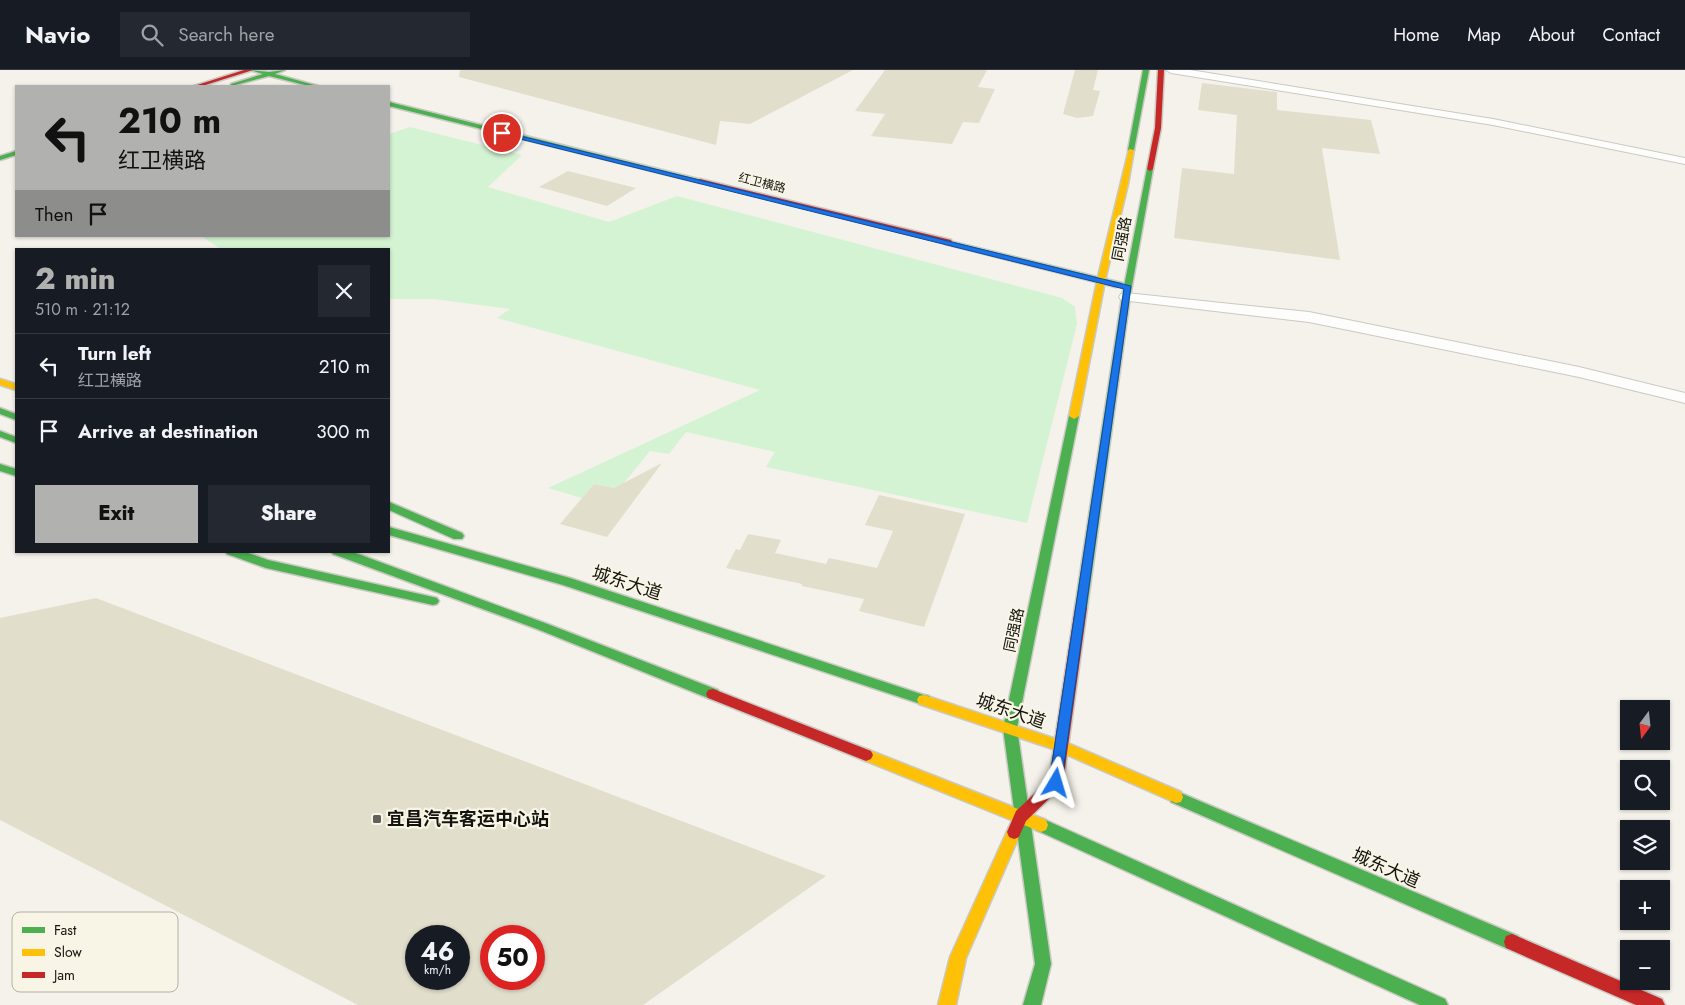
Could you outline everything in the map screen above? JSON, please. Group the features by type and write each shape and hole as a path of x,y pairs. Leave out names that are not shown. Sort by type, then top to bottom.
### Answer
{"main road":[{"path":"268,74 282,70"},
{"name":"同强路","path":"1022,816 1010,728 1100,286 1124,184 1146,70"},
{"name":"同强路","path":"947,1005 958,957 1022,816 1056,783 1127,292 1158,128 1161,70"},
{"path":"231,85 246,72"},
{"path":"246,72 284,85"},
{"path":"200,85 246,72 268,74 311,85"},
{"name":"红卫横路","path":"390,104 1100,286"},
{"name":"红卫横路","path":"390,112 1127,292"},
{"path":"0,146 15,142"},
{"path":"0,158 15,152"},
{"path":"0,382 15,387"},
{"path":"0,412 15,416"},
{"path":"0,434 15,440"},
{"path":"0,467 15,473"},
{"path":"390,506 566,581"},
{"name":"城东大道","path":"390,531 566,581 1060,746 1656,1005"},
{"path":"236,553 266,564 541,626"},
{"path":"342,553 541,626 1022,816 1439,1005"},
{"path":"1022,816 1043,964 1032,1005"}],"street":[{"path":"1171,70 1587,138 1685,161"},
{"path":"1127,292 1308,316 1579,372 1685,398"}],"green space":[{"path":"410,127 522,155 488,187 609,222 677,196 1062,298 1075,307 1077,324 1027,523 766,467 775,452 686,432 669,454 650,451 624,483 614,488 594,484 582,498 548,488 760,390 497,318 510,309 434,299 390,299 390,248 219,248 203,237 390,237 390,134"}],"building":[{"path":"460,70 853,70 750,124 720,121 716,145 459,77"},
{"path":"885,70 987,70 978,87 995,89 979,123 963,122 952,144 871,136 885,114 855,111"},
{"path":"1075,70 1098,70 1093,90 1100,91 1093,116 1077,118 1063,114"},
{"path":"1202,83 1277,92 1277,110 1371,120 1380,154 1322,148 1340,260 1174,238 1182,168 1234,174 1237,115 1198,110"},
{"path":"568,171 636,188 607,206 539,187"},
{"path":"662,463 607,537 560,524 594,484 614,488"},
{"path":"879,495 965,514 924,627 859,611 864,599 726,568 736,549 740,550 748,534 781,540 775,553 826,564 829,558 877,568 893,531 865,525"},
{"path":"96,598 826,876 643,1005 358,1005 0,820 0,618"}],"traffic: fast":[{"path":"253,70 311,85"},
{"path":"233,85 282,70"},
{"path":"1131,150 1146,70"},
{"path":"390,104 700,181"},
{"path":"0,158 15,153"},
{"path":"1081,608 1126,297 1150,169"},
{"path":"948,242 1119,285"},
{"path":"0,411 15,417"},
{"path":"1032,1005 1043,964 1010,728 1074,416"},
{"path":"0,434 15,440"},
{"path":"0,467 15,473"},
{"path":"390,506 458,536"},
{"path":"390,531 566,581 924,700"},
{"path":"236,553 266,564 433,601"},
{"path":"342,553 541,626 713,694"},
{"path":"1176,797 1512,942"},
{"path":"1041,825 1439,1005"}],"traffic: slow":[{"path":"1074,416 1101,281 1125,184 1131,150"},
{"path":"0,382 15,387"},
{"path":"924,700 1060,746 1176,797"},
{"path":"866,755 1041,825"},
{"path":"947,1005 958,957 1014,832"}],"traffic: jam":[{"path":"200,85 250,70"},
{"path":"1150,169 1158,128 1161,70"},
{"path":"700,181 948,242"},
{"path":"1014,832 1021,816 1056,783 1081,608"},
{"path":"713,694 866,755"},
{"path":"1512,942 1656,1005"}],"place":[{"name":"宜昌汽车客运中心站","path":"377,819"}],"route":[{"path":"502,133 1128,287 1056,783"}]}
